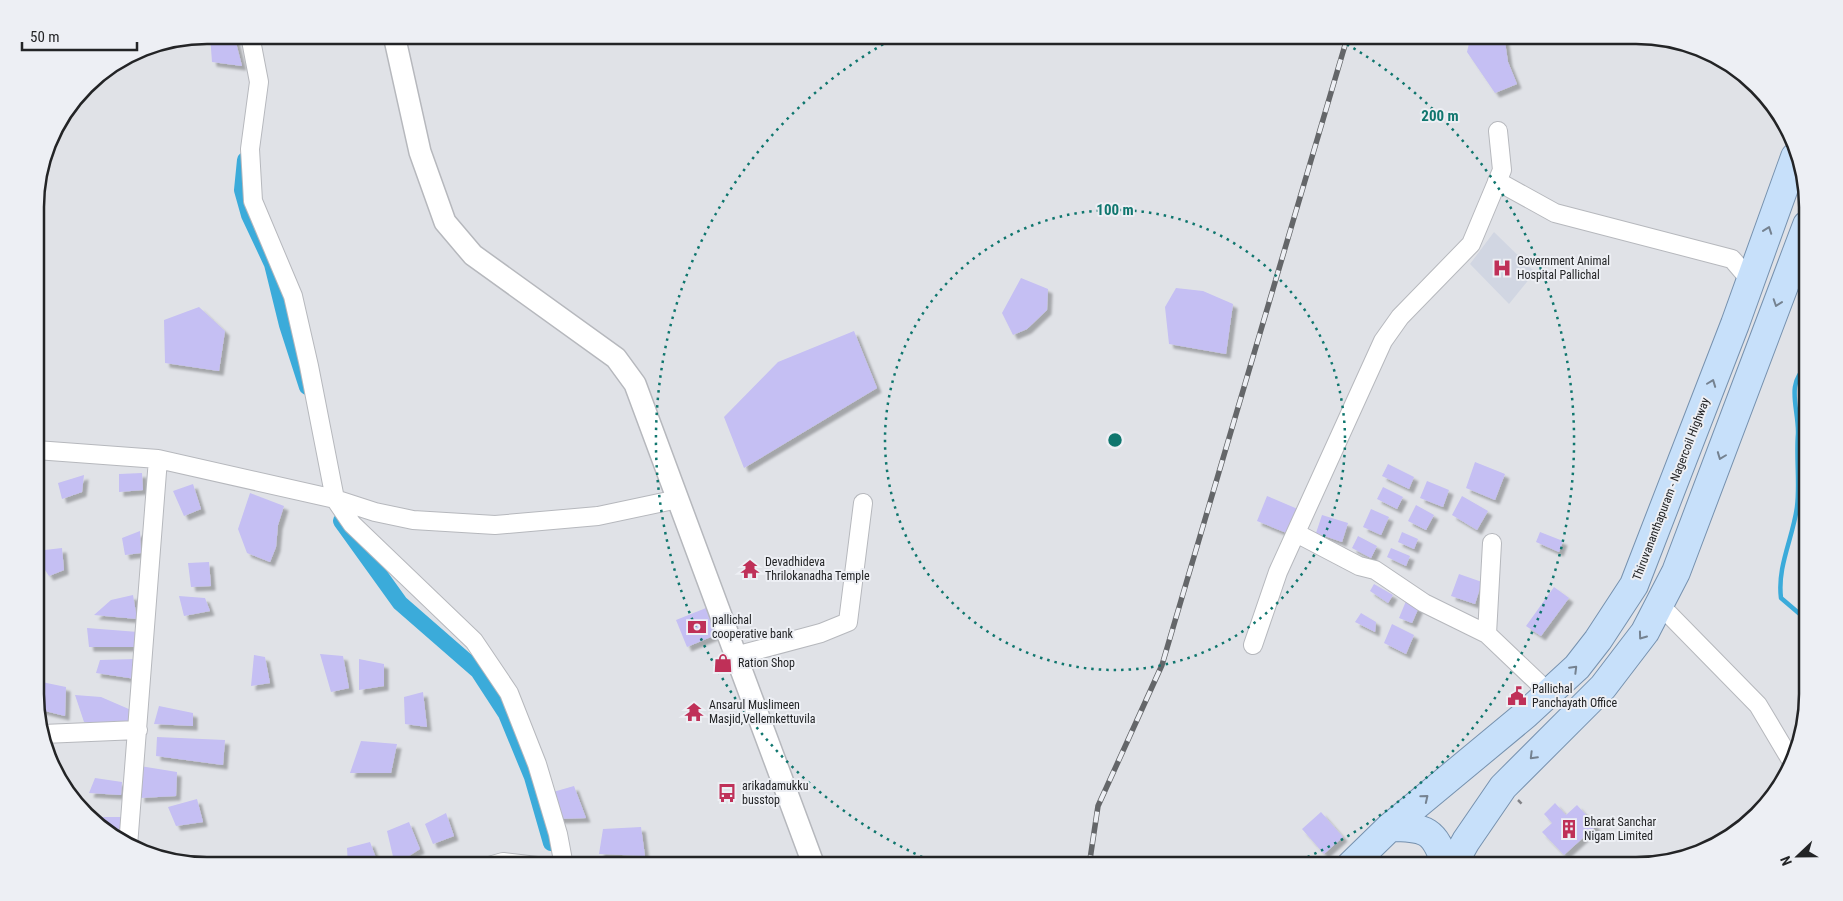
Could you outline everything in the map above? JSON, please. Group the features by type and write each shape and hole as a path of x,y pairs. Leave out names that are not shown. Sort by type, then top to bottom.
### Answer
{"main road":[{"name":"Thiruvananthapuram - Nagercoil Highway","path":"1352,857 1525,715 1577,667 1598,640 1634,586 1653,540 1793,162"},
{"path":"1457,857 1503,787 1603,687 1645,632 1676,572 1797,276"},
{"path":"1390,827 1418,827 1430,833 1441,848 1444,857"}],"street":[{"path":"252,44 259,82 250,149 253,201 293,296 310,366 335,499 352,524 474,641 509,693 537,764 558,834 562,857"},
{"path":"396,44 420,152 445,222 473,255 616,358 635,384 811,857"},
{"path":"1253,645 1278,572 1383,341 1400,317 1470,244 1502,170 1498,131"},
{"path":"1498,181 1556,213 1732,259 1750,280"},
{"path":"44,451 158,458 335,499 375,512 413,520 495,525 598,516 678,499"},
{"path":"129,837 158,458"},
{"path":"735,656 821,633 848,622 863,503"},
{"path":"1296,533 1359,566 1375,570 1424,603 1487,634 1548,692"},
{"path":"1487,634 1492,543"},
{"path":"1660,605 1758,705 1788,755"},
{"path":"49,734 138,730"}],"shaded area":[{"name":"Government Animal Hospital Pallichal","path":"1494,232 1535,272 1509,304 1470,264"}],"building":[{"path":"211,44 236,44 242,66 212,62"},
{"path":"1469,44 1505,44 1508,62 1517,84 1495,93 1467,52"},
{"path":"1021,278 1048,289 1047,310 1027,329 1013,335 1002,313"},
{"path":"1176,288 1203,291 1233,304 1226,354 1169,344 1165,307"},
{"path":"199,307 225,331 219,371 165,363 164,320"},
{"path":"854,331 877,388 744,468 724,417 778,362"},
{"path":"1475,462 1505,474 1495,500 1466,488"},
{"path":"1388,464 1414,477 1409,489 1382,476"},
{"path":"142,473 143,490 119,492 119,474"},
{"path":"84,475 82,492 62,499 58,483"},
{"path":"1427,481 1449,490 1443,507 1420,498"},
{"path":"193,484 201,509 184,516 173,491"},
{"path":"1383,487 1403,497 1397,509 1377,499"},
{"path":"250,493 284,506 278,525 276,547 270,562 247,553 238,529"},
{"path":"1267,496 1300,510 1289,534 1257,521"},
{"path":"1462,496 1488,511 1477,530 1452,515"},
{"path":"1416,505 1434,515 1426,530 1408,521"},
{"path":"1371,509 1389,517 1381,535 1363,527"},
{"path":"1322,515 1348,523 1342,542 1316,533"},
{"path":"140,531 141,553 125,555 122,538"},
{"path":"1402,532 1418,539 1414,549 1398,542"},
{"path":"1540,532 1563,541 1559,552 1536,542"},
{"path":"1358,536 1377,546 1371,558 1352,548"},
{"path":"62,548 64,570 49,576 44,568 44,550"},
{"path":"1391,548 1410,556 1406,566 1387,557"},
{"path":"209,562 211,586 191,587 188,563"},
{"path":"1459,574 1482,582 1475,604 1451,596"},
{"path":"1374,584 1393,595 1388,603 1370,591"},
{"path":"1554,587 1569,598 1541,636 1526,626"},
{"path":"133,595 137,619 94,615 111,600"},
{"path":"179,596 205,598 210,611 184,616"},
{"path":"1406,601 1419,607 1412,623 1399,618"},
{"name":"pallichal cooperative bank","path":"706,608 718,634 687,647 676,620"},
{"path":"1361,613 1376,622 1375,632 1355,622"},
{"path":"1392,624 1414,635 1406,654 1384,643"},
{"path":"87,628 138,632 136,647 89,647"},
{"path":"320,654 343,656 349,688 331,692"},
{"path":"254,655 265,657 270,683 251,686"},
{"path":"136,659 136,679 96,673 100,660"},
{"path":"359,659 384,664 384,686 359,690"},
{"path":"44,682 66,687 65,716 45,711"},
{"path":"423,692 427,727 405,724 404,697"},
{"path":"75,695 101,697 131,710 128,726 84,722"},
{"path":"159,706 193,713 193,726 154,724"},
{"path":"157,737 225,740 223,765 156,756"},
{"path":"361,741 397,744 391,773 350,773"},
{"path":"140,766 177,772 176,796 140,798"},
{"path":"95,778 122,782 121,795 89,793"},
{"path":"574,786 586,818 557,819 553,792"},
{"path":"197,799 203,822 176,826 168,807"},
{"name":"Bharat Sanchar Nigam Limited","path":"1555,803 1566,815 1577,805 1596,826 1564,855 1542,832 1552,823 1544,814"},
{"path":"1321,812 1343,837 1324,854 1302,829"},
{"path":"446,813 454,836 433,844 425,824"},
{"path":"99,817 121,817 123,834"},
{"path":"409,822 420,849 408,857 393,857 387,831"},
{"path":"641,827 645,856 599,854 603,829"},
{"path":"370,842 376,857 348,857 347,848"}],"waterway":[{"path":"245,160 242,190 249,215 272,264 287,325 307,387"},
{"path":"1799,375 1795,389 1798,425 1798,498 1795,518 1783,563 1780,586 1781,598 1799,613"},
{"path":"341,521 400,603 478,671 506,714 532,777 551,843"}],"railway":[{"path":"1090,857 1098,806 1162,665 1345,44"}],"place":[{"name":"Government Animal Hospital Pallichal","path":"1502,268"},
{"name":"Devadhideva Thrilokanadha Temple","path":"750,569"},
{"name":"pallichal cooperative bank","path":"697,627"},
{"name":"Ration Shop","path":"723,663"},
{"name":"Pallichal Panchayath Office","path":"1517,696"},
{"name":"Ansarul Muslimeen Masjid,Vellemkettuvila","path":"694,712"},
{"name":"arikadamukku busstop","path":"727,793"},
{"name":"Bharat Sanchar Nigam Limited","path":"1569,829"}]}
